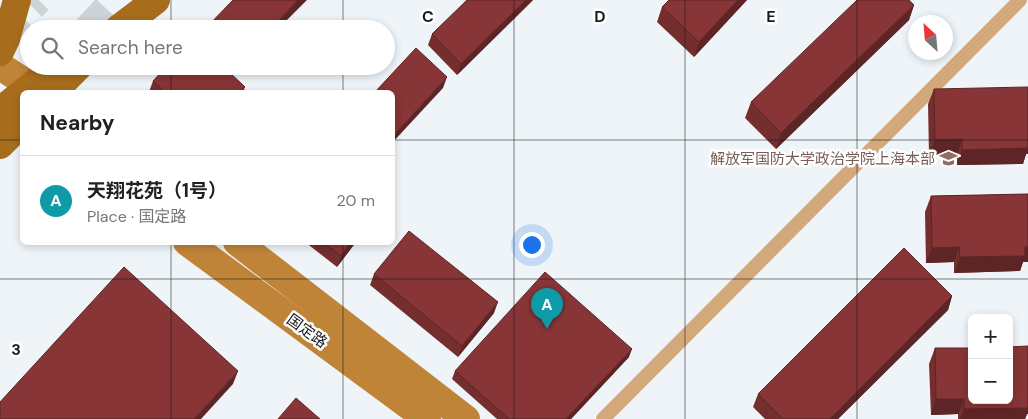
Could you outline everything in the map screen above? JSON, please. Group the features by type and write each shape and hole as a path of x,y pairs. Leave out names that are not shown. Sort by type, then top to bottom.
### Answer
{"main road":[{"path":"0,52 6,39 17,0"},
{"path":"131,20 156,0"},
{"path":"40,90 50,75"},
{"path":"40,90 65,75"},
{"path":"0,145 10,113 20,105"}],"street":[{"path":"0,66 40,90"},
{"name":"国定路","path":"191,245 427,419"},
{"name":"国定路","path":"241,245 466,419"}],"lane":[{"path":"603,419 1020,0"}],"building":[{"path":"233,0 298,0 279,20 214,20"},
{"path":"467,0 526,0 461,64 432,34"},
{"path":"669,0 738,0 699,42 662,7"},
{"path":"857,0 909,0 914,5 781,133 751,102"},
{"path":"416,48 447,77 395,134 395,90 377,90 391,75 395,75 395,71"},
{"path":"159,75 232,75 245,87 242,90 163,90 153,81"},
{"path":"1028,87 1028,148 962,150 962,139 935,140 934,89"},
{"path":"1028,194 1028,247 1025,247 1025,256 960,257 959,247 932,248 931,196"},
{"path":"409,231 498,302 462,346 374,274"},
{"path":"327,245 349,245 341,256"},
{"path":"904,248 952,296 830,419 783,419 758,394"},
{"path":"124,267 238,371 194,419 0,419 0,402"},
{"path":"545,272 632,349 566,419 509,419 455,371"},
{"path":"1028,346 1028,408 964,409 964,399 936,399 935,348 968,348 968,404 1013,404 1013,347"},
{"path":"296,398 320,419 278,419"}],"tunnel":[{"path":"2,36 39,0"},
{"path":"95,20 114,0"}],"place":[{"name":"解放军国防大学政治学院上海本部","path":"949,159"},
{"name":"天翔花苑（1号）","path":"547,329"}]}
